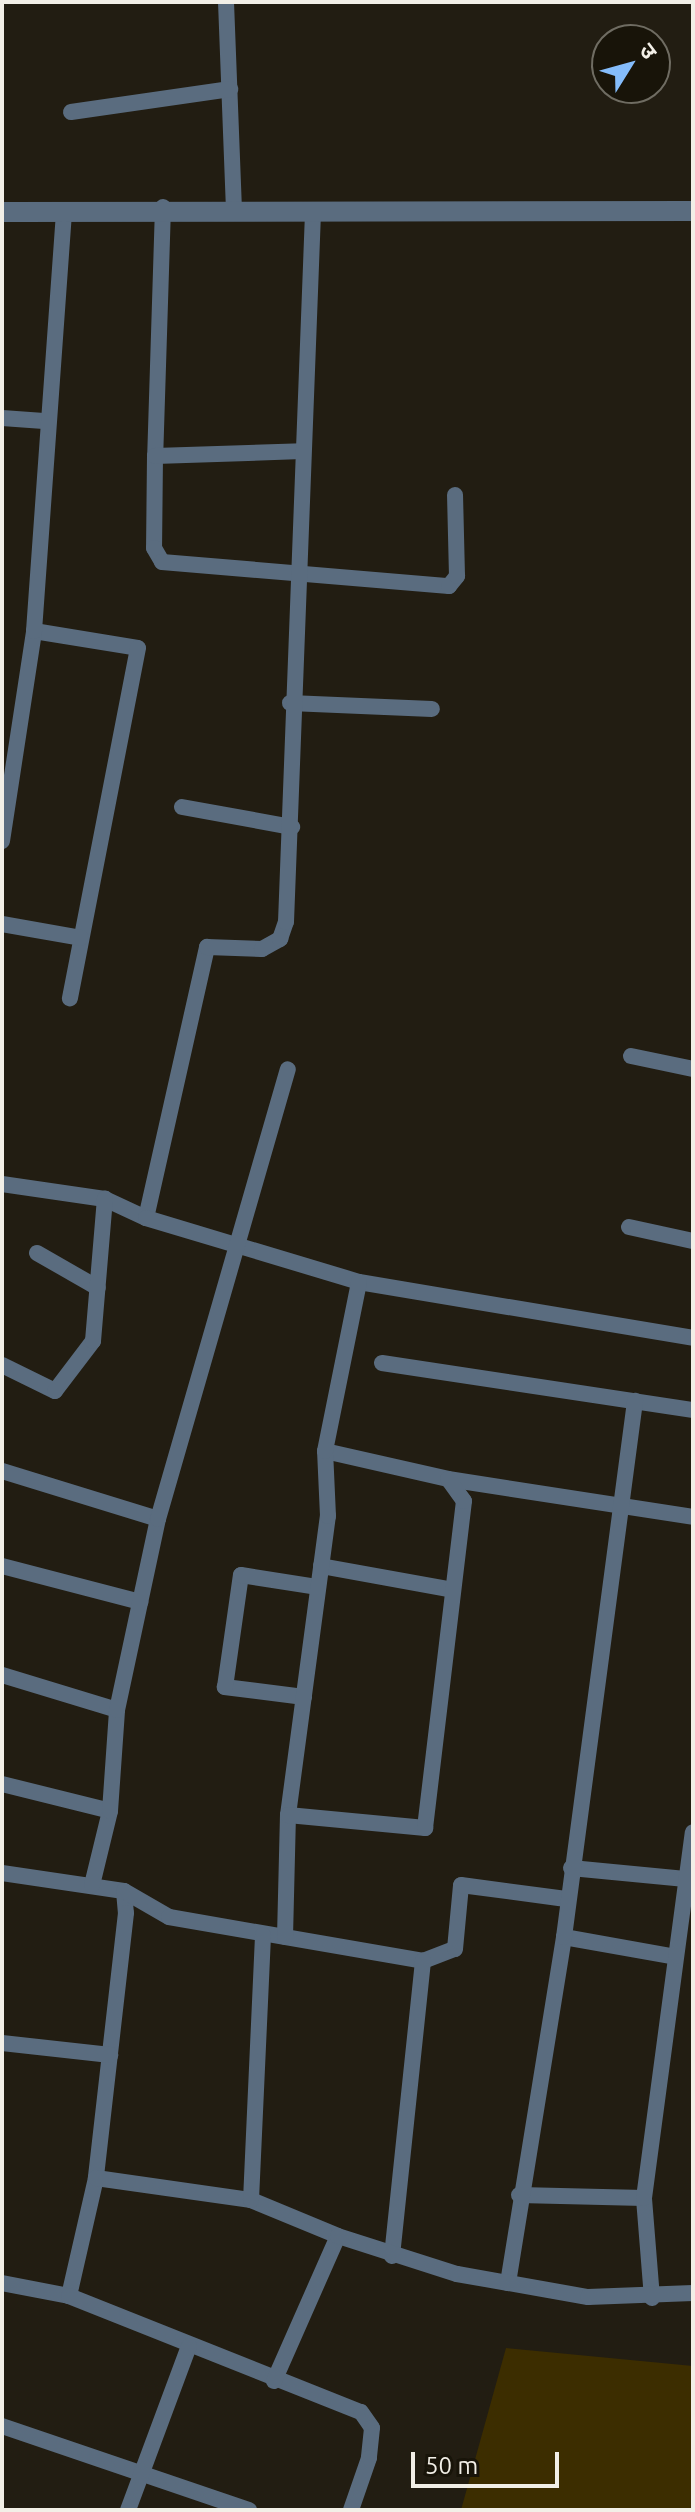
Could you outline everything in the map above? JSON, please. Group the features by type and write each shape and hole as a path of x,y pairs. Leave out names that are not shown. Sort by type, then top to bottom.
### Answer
{"street":[{"path":"226,2 234,210"},
{"path":"71,112 230,89"},
{"path":"163,207 154,548 162,562 299,578 449,586 457,576 455,495"},
{"path":"2,212 64,214 163,207 313,212 693,211"},
{"path":"146,1218 207,947 262,949 280,939 292,827 290,703 299,578 313,212"},
{"path":"2,841 34,631 44,421 64,214"},
{"path":"2,418 44,421"},
{"path":"155,456 302,451"},
{"path":"34,631 138,648 70,998"},
{"path":"290,703 432,709"},
{"path":"182,807 292,827"},
{"path":"2,924 81,938"},
{"path":"631,1056 693,1069"},
{"path":"92,1885 110,1811 117,1710 158,1519 241,1250 288,1069"},
{"path":"2,1184 105,1199 146,1218 241,1250 359,1282 693,1338"},
{"path":"2,1365 55,1391 93,1341 105,1199"},
{"path":"629,1227 693,1241"},
{"path":"37,1253 98,1288"},
{"path":"285,1937 288,1815 321,1566 325,1451 359,1282"},
{"path":"382,1363 693,1410"},
{"path":"508,2283 519,2195 564,1937 566,1899 635,1401"},
{"path":"325,1451 448,1479 693,1517"},
{"path":"2,1471 158,1519"},
{"path":"288,1815 425,1828 464,1501 448,1479"},
{"path":"2,1566 140,1602"},
{"path":"321,1566 453,1590"},
{"path":"304,1697 225,1687 241,1575 318,1587"},
{"path":"2,1675 117,1710"},
{"path":"2,1784 110,1811"},
{"path":"652,2298 644,2198 671,1956 685,1926 685,1879 693,1832"},
{"path":"571,1868 685,1879"},
{"path":"2,1873 124,1891 169,1917 423,1961 455,1949 461,1885 566,1899"},
{"path":"69,2296 96,2178 124,1891"},
{"path":"251,2200 263,1935"},
{"path":"564,1937 671,1956"},
{"path":"392,2256 423,1961"},
{"path":"2,2043 110,2055"},
{"path":"96,2178 251,2200 392,2256 508,2283 588,2297 652,2298 693,2293"},
{"path":"519,2195 644,2198"},
{"path":"274,2381 338,2236"},
{"path":"2,2283 69,2296 274,2381 361,2412 372,2428 351,2510"},
{"path":"128,2510 189,2346"},
{"path":"2,2426 249,2510"}],"shaded area":[{"path":"506,2348 693,2366 693,2510 461,2510"}]}
